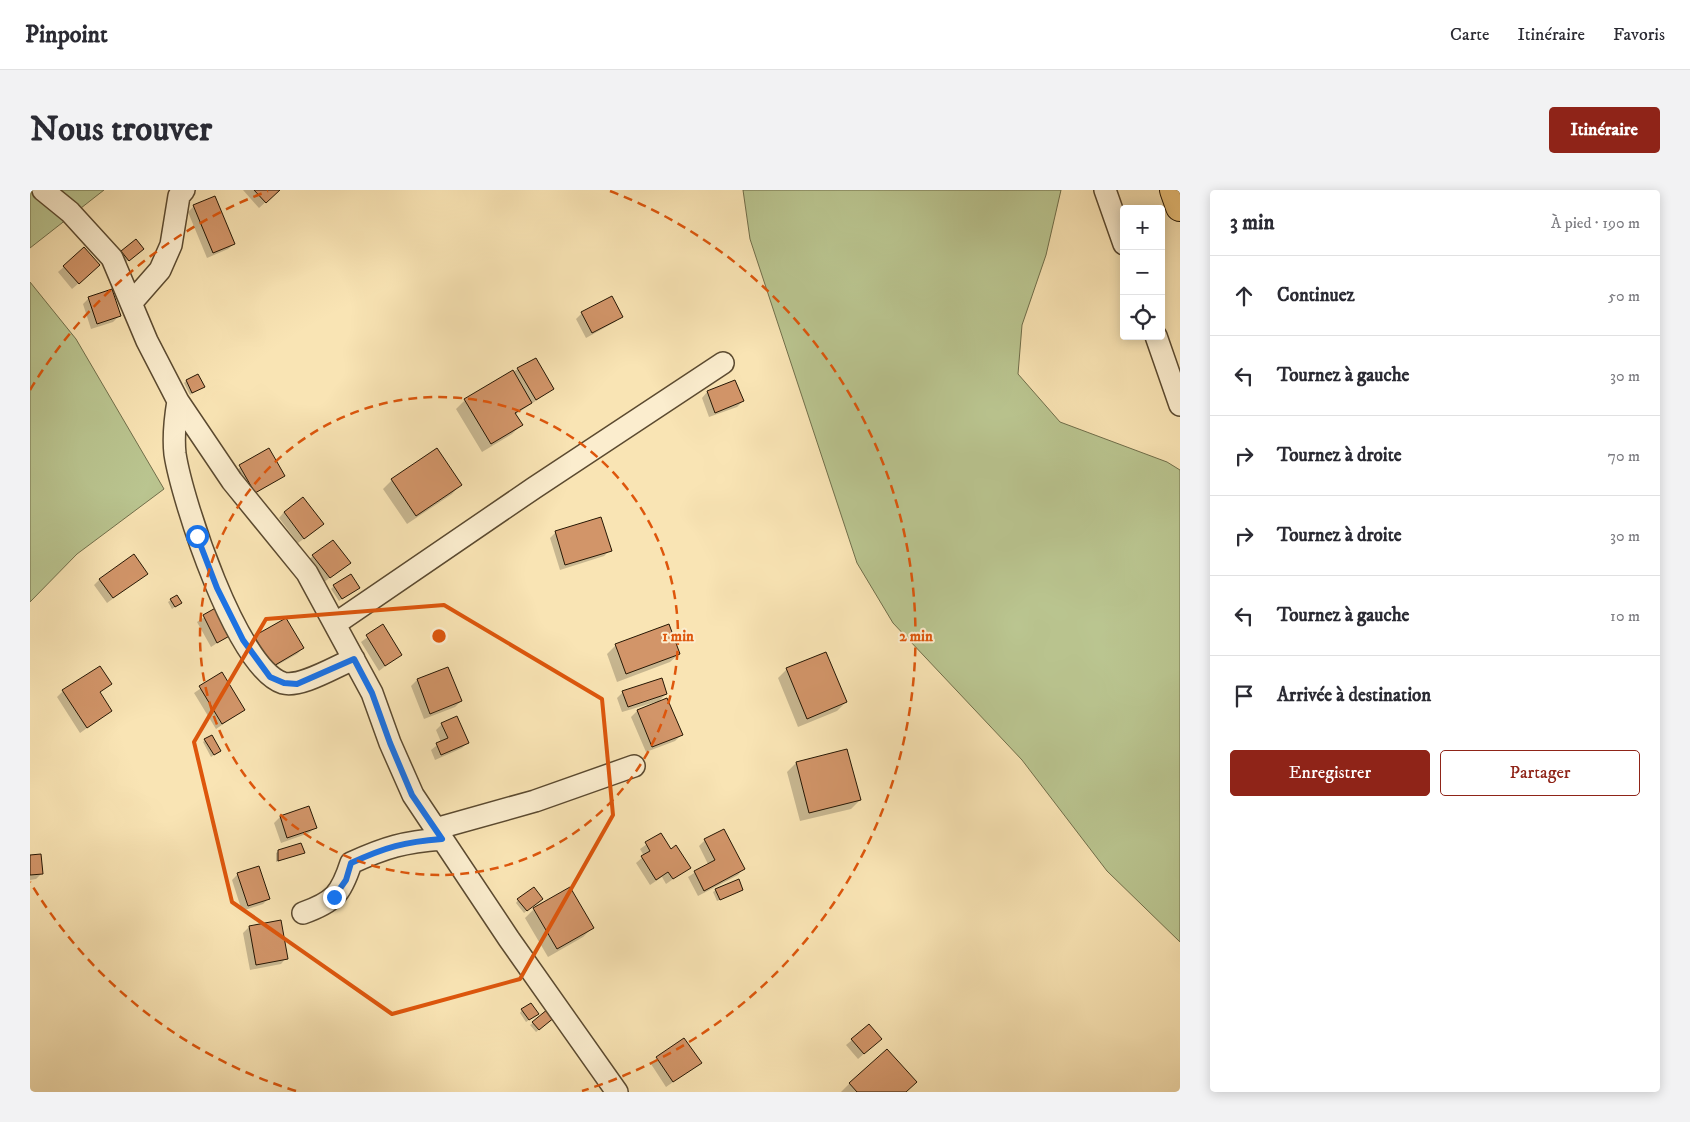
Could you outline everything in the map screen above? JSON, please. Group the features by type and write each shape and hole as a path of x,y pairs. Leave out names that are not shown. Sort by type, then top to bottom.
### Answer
{"highway":[{"path":"1174,190 1180,208"}],"street":[{"path":"43,190 70,212 112,258 132,302 147,342 178,401 232,481 307,573 372,693 412,795 508,939 617,1092"},
{"path":"132,302 160,270 171,245 179,196 184,190"},
{"path":"1105,190 1120,233"},
{"path":"1157,340 1180,406"},
{"path":"335,624 534,488 724,363"},
{"path":"178,401 174,430 175,454 197,536 217,588 243,640 270,677 284,683 297,684 354,659"},
{"path":"303,913 325,905 334,897 346,880 351,863 384,848 439,834 634,766"}],"highlighted area":[{"path":"444,605 602,699 613,815 520,979 392,1014 232,902 194,742 266,619"}],"green space":[{"path":"30,190 104,190 30,248"},
{"path":"743,190 1061,190 1046,255 1022,325 1018,374 1060,422 1167,462 1180,470 1180,942 1107,871 1022,760 893,623 857,563 750,239"},
{"path":"30,282 76,339 164,489 77,554 30,602"}],"building":[{"path":"254,190 280,190 266,203"},
{"path":"215,196 235,244 213,253 193,205"},
{"path":"136,239 144,249 129,261 121,251"},
{"path":"84,247 100,265 79,284 63,266"},
{"path":"112,289 121,316 97,324 88,297"},
{"path":"612,296 623,317 592,333 581,312"},
{"path":"536,358 554,389 536,400 517,368"},
{"path":"513,370 532,403 515,413 523,425 491,444 464,399"},
{"path":"198,374 205,387 192,393 186,380"},
{"path":"735,380 744,401 715,413 707,391"},
{"path":"269,448 285,476 255,493 239,465"},
{"path":"437,448 462,485 416,516 391,479"},
{"path":"303,497 324,524 304,539 284,512"},
{"path":"601,517 612,551 565,565 555,531"},
{"path":"333,540 351,563 330,578 312,555"},
{"path":"134,554 148,574 113,598 99,579"},
{"path":"351,574 360,588 342,599 333,585"},
{"path":"177,595 182,603 175,607 170,599"},
{"path":"219,606 233,634 217,643 203,615"},
{"path":"286,618 304,648 272,667 254,636"},
{"path":"383,624 402,655 385,666 366,635"},
{"path":"669,624 680,654 626,674 615,644"},
{"path":"826,652 847,702 807,719 786,668"},
{"path":"100,666 112,684 100,692 112,711 87,728 62,690"},
{"path":"448,667 462,701 430,714 417,679"},
{"path":"222,672 245,710 222,724 199,686"},
{"path":"662,678 667,694 628,707 622,691"},
{"path":"667,698 683,735 652,747 637,710"},
{"path":"457,716 469,743 441,755 436,743 448,738 441,723"},
{"path":"212,735 221,751 214,755 204,739"},
{"path":"847,749 861,800 809,813 796,762"},
{"path":"309,806 317,828 287,838 280,816"},
{"path":"724,829 745,869 704,891 694,871 715,860 704,839"},
{"path":"661,833 671,849 676,845 691,868 673,879 668,872 656,880 641,856 650,851 645,842"},
{"path":"301,843 305,853 278,861 278,850"},
{"path":"41,854 43,874 30,875 30,855"},
{"path":"259,866 270,899 248,906 237,873"},
{"path":"739,879 743,890 720,900 715,889"},
{"path":"534,887 543,899 527,911 517,899"},
{"path":"570,887 594,928 557,949 533,908"},
{"path":"281,920 288,959 256,965 249,926"},
{"path":"531,1003 539,1014 529,1020 521,1009"},
{"path":"548,1009 555,1017 539,1030 532,1022"},
{"path":"869,1024 882,1039 864,1054 851,1039"},
{"path":"684,1038 702,1063 673,1082 656,1057"},
{"path":"887,1049 917,1082 906,1092 857,1092 849,1083"}],"route":[{"path":"197,536 217,588 243,640 270,677 284,683 297,684 354,659 372,693 412,795 442,839 410,842 384,848 351,863 346,880 334,897"}]}
